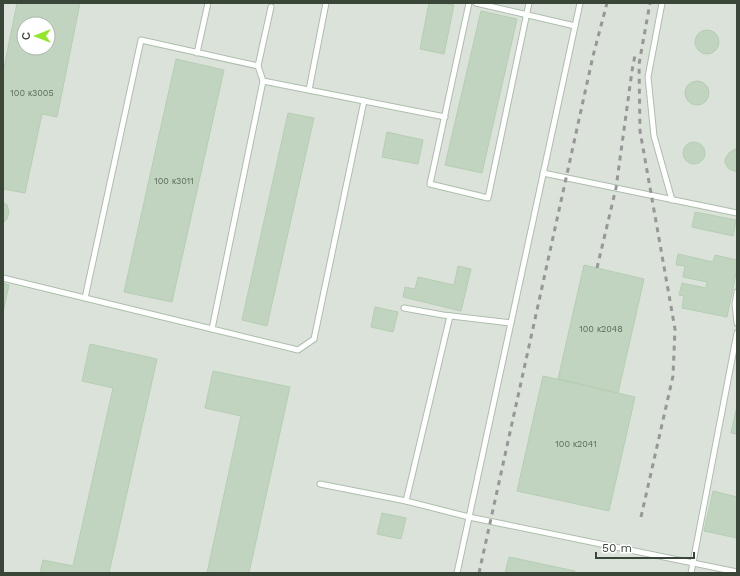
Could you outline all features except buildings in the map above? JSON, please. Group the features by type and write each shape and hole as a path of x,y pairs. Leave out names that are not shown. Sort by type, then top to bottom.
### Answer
{"lane":[{"path":"197,53 208,3"},
{"path":"309,90 326,3"},
{"path":"469,3 430,184 488,198 529,3"},
{"path":"476,3 575,26"},
{"path":"457,573 580,3"},
{"path":"662,3 648,77 654,136 672,200"},
{"path":"212,329 263,81 258,66 271,7"},
{"path":"85,298 142,40 258,66"},
{"path":"263,81 444,117"},
{"path":"3,278 298,350 314,339 364,101"},
{"path":"543,173 737,213"},
{"path":"737,292 735,304 737,323"},
{"path":"404,308 450,316 511,323"},
{"path":"406,501 450,316"},
{"path":"691,573 737,333"},
{"path":"320,484 406,501 469,517 737,572"}],"shaded area":[{"path":"3,3 737,3 737,573 3,573"}],"railway":[{"path":"479,573 593,56 607,3"},
{"path":"641,517 673,376 675,329 640,131 639,64 650,3"},
{"path":"597,268 616,188 635,55"}]}
